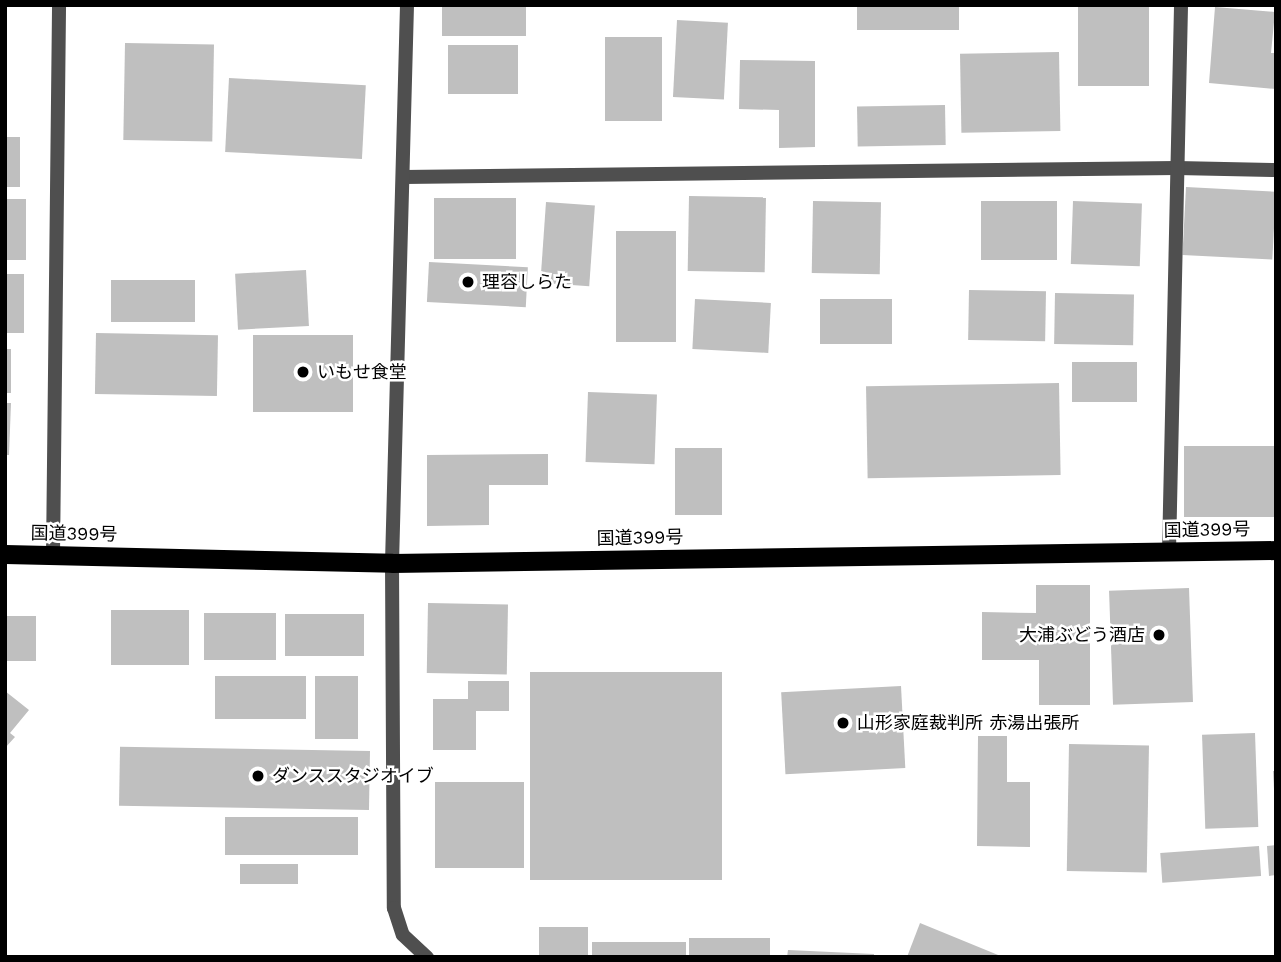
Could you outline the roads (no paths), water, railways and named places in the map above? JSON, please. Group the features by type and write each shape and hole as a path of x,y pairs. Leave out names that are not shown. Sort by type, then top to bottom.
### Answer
{"highway":[{"name":"国道399号","path":"5,554 392,563 1276,550"}],"street":[{"path":"53,555 59,5"},
{"path":"407,5 392,563 394,908 403,935 427,957"},
{"path":"1169,552 1181,5"},
{"path":"404,177 1177,168 1276,170"}],"place":[{"name":"理容しらた","path":"468,282"},
{"name":"いもせ食堂","path":"303,372"},
{"name":"大浦ぶどう酒店","path":"1159,635"},
{"name":"山形家庭裁判所 赤湯出張所","path":"843,723"},
{"name":"ダンススタジオイブ","path":"258,776"}]}
